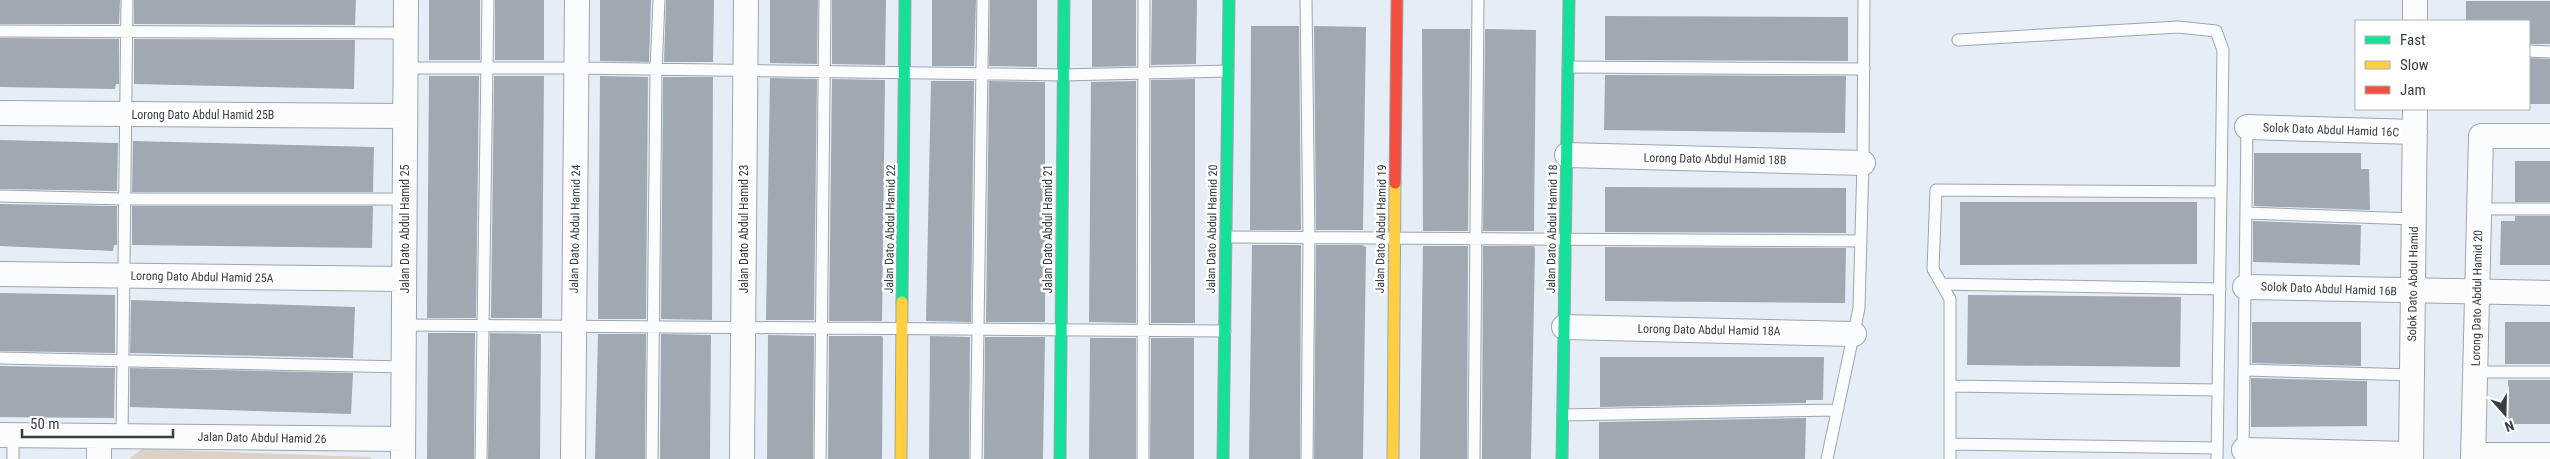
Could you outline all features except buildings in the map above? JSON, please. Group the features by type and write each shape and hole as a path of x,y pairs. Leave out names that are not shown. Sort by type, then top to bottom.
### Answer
{"street":[{"name":"Jalan Dato Abdul Hamid 25","path":"403,449 406,0"},
{"name":"Jalan Dato Abdul Hamid 24","path":"573,459 577,0"},
{"name":"Jalan Dato Abdul Hamid 23","path":"742,459 746,0"},
{"name":"Jalan Dato Abdul Hamid 22","path":"901,459 905,0"},
{"name":"Jalan Dato Abdul Hamid 21","path":"1060,459 1064,0"},
{"name":"Jalan Dato Abdul Hamid 20","path":"1223,459 1229,0"},
{"name":"Jalan Dato Abdul Hamid 19","path":"1392,459 1397,0"},
{"name":"Jalan Dato Abdul Hamid 18","path":"1562,459 1569,0"},
{"path":"2415,0 2415,20"},
{"name":"Solok Dato Abdul Hamid","path":"2411,456 2415,110"},
{"name":"Lorong Dato Abdul Hamid 25B","path":"0,113 405,116"},
{"name":"Solok Dato Abdul Hamid 16C","path":"2247,127 2415,132"},
{"name":"Lorong Dato Abdul Hamid 20","path":"2473,457 2481,136 2550,136"},
{"name":"Lorong Dato Abdul Hamid 18B","path":"1567,156 1863,162"},
{"name":"Lorong Dato Abdul Hamid 25A","path":"0,274 404,279"},
{"name":"Solok Dato Abdul Hamid 16B","path":"2245,287 2550,293"},
{"name":"Lorong Dato Abdul Hamid 18A","path":"1564,326 1854,334"},
{"name":"Jalan Dato Abdul Hamid 26","path":"7,435 106,444 403,449"},
{"path":"2244,454 2411,456"},
{"path":"2473,457 2550,455"}],"lane":[{"path":"106,444 123,360 127,0"},
{"path":"481,459 488,0"},
{"path":"652,459 656,70 659,0"},
{"path":"820,459 826,73 825,0"},
{"path":"976,459 983,0"},
{"path":"1143,459 1144,0"},
{"path":"1306,0 1309,238 1307,459"},
{"path":"1474,459 1478,0"},
{"path":"1827,459 1859,308 1863,162 1864,0"},
{"path":"1950,444 2217,453 2223,50 2216,31 2178,27 1958,40"},
{"path":"0,30 406,33"},
{"path":"2530,51 2550,52"},
{"path":"1568,67 1864,69"},
{"path":"406,68 576,68 983,75 1228,71"},
{"path":"2244,454 2247,127"},
{"path":"1950,459 1950,299 1933,269 1936,190 2221,192"},
{"path":"0,196 125,199 405,199"},
{"path":"2479,209 2550,209"},
{"path":"2246,213 2414,219"},
{"path":"1226,237 1861,242"},
{"path":"1942,284 2220,289"},
{"path":"404,325 1225,331"},
{"path":"0,358 404,366"},
{"path":"2244,370 2412,375"},
{"path":"2475,372 2550,372"},
{"path":"1950,386 2218,390"},
{"path":"1563,415 1837,410"},
{"path":"7,435 13,459"}],"shaded area":[{"path":"142,449 369,457 372,459 129,459"}],"traffic: fast":[{"path":"902,302 905,0"},
{"path":"1060,459 1064,0"},
{"path":"1223,459 1229,0"},
{"path":"1562,459 1569,0"}],"traffic: slow":[{"path":"1393,459 1395,183"},
{"path":"901,459 902,302"}],"traffic: jam":[{"path":"1395,183 1397,0"}]}
